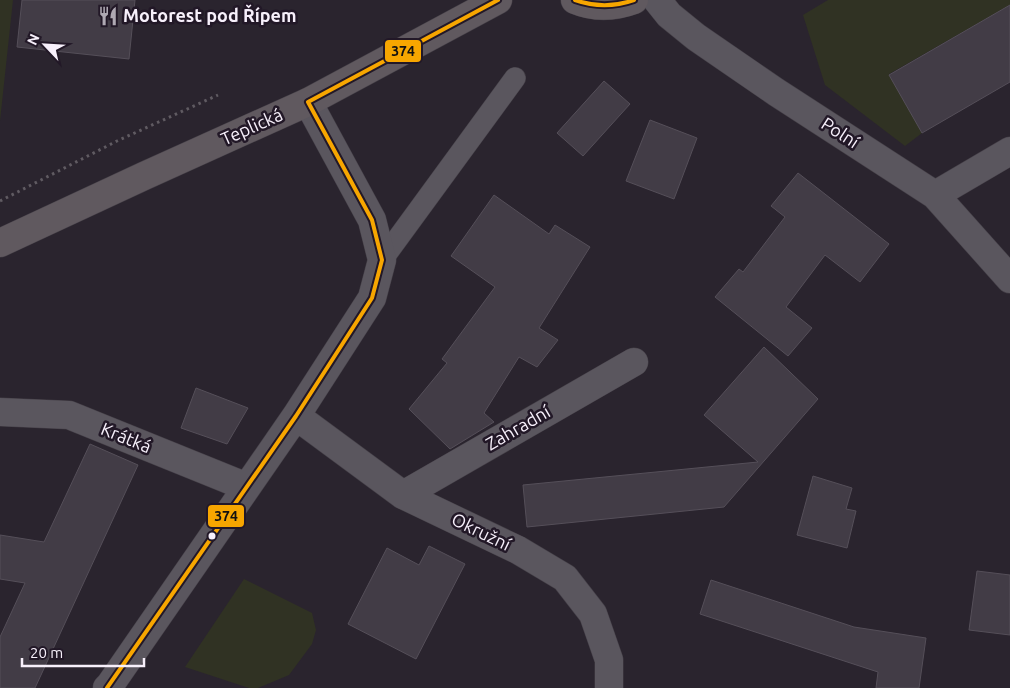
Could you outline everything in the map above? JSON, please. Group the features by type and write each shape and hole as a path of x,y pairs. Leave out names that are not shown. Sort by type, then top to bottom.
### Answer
{"main road":[{"name":"Teplická","path":"0,243 308,102 498,0"},
{"path":"575,0 595,6 622,4 634,0"}],"street":[{"name":"Polní","path":"657,0 669,15 696,37 776,92 936,195 1010,279"},
{"path":"113,687 296,416 372,298 382,260 372,220 308,102"},
{"path":"936,195 1010,151"},
{"name":"Zahradní","path":"403,494 634,362"},
{"name":"Krátká","path":"0,412 69,415 247,486"},
{"name":"Okružní","path":"296,416 403,494 518,550 565,578 593,614 609,660 608,688"}],"lane":[{"path":"382,260 515,78"}],"path":[{"path":"0,201 117,141 218,96"}],"green space":[{"path":"0,0 13,0 0,121"},
{"path":"828,0 1010,0 1010,5 889,74 922,133 905,146 825,85 803,15"},
{"path":"244,579 312,613 316,630 312,644 289,675 258,688 249,688 185,667"}],"building":[{"path":"22,0 135,0 129,59 17,47"},
{"path":"1010,5 1010,82 922,133 889,75"},
{"path":"604,81 630,104 583,156 557,133"},
{"path":"650,120 697,138 674,199 626,181"},
{"path":"798,173 889,244 860,282 825,255 786,307 812,328 788,356 715,297 739,269 743,272 785,217 771,206"},
{"path":"494,195 549,234 555,225 590,247 539,328 558,340 537,367 519,357 484,413 494,422 450,449 409,409 447,363 442,359 495,287 451,256"},
{"path":"764,347 818,399 724,507 527,527 523,485 758,462 704,415"},
{"path":"196,388 248,408 227,444 181,428"},
{"path":"90,444 138,465 35,688 0,688 0,637 25,583 0,579 0,535 44,542"},
{"path":"813,476 852,488 846,509 856,511 847,548 797,535"},
{"path":"429,546 465,564 416,659 348,624 387,548 419,565"},
{"path":"977,571 1010,575 1010,635 969,630"},
{"path":"711,580 854,627 926,638 919,688 876,688 878,672 700,614"}],"transit line":[{"name":"374","path":"308,102 498,0"},
{"name":"374","path":"575,0 604,5 634,0"},
{"name":"374","path":"107,688 296,416 372,298 382,260 372,220 308,102"}],"place":[{"name":"Motorest pod Řípem","path":"108,16"}]}
